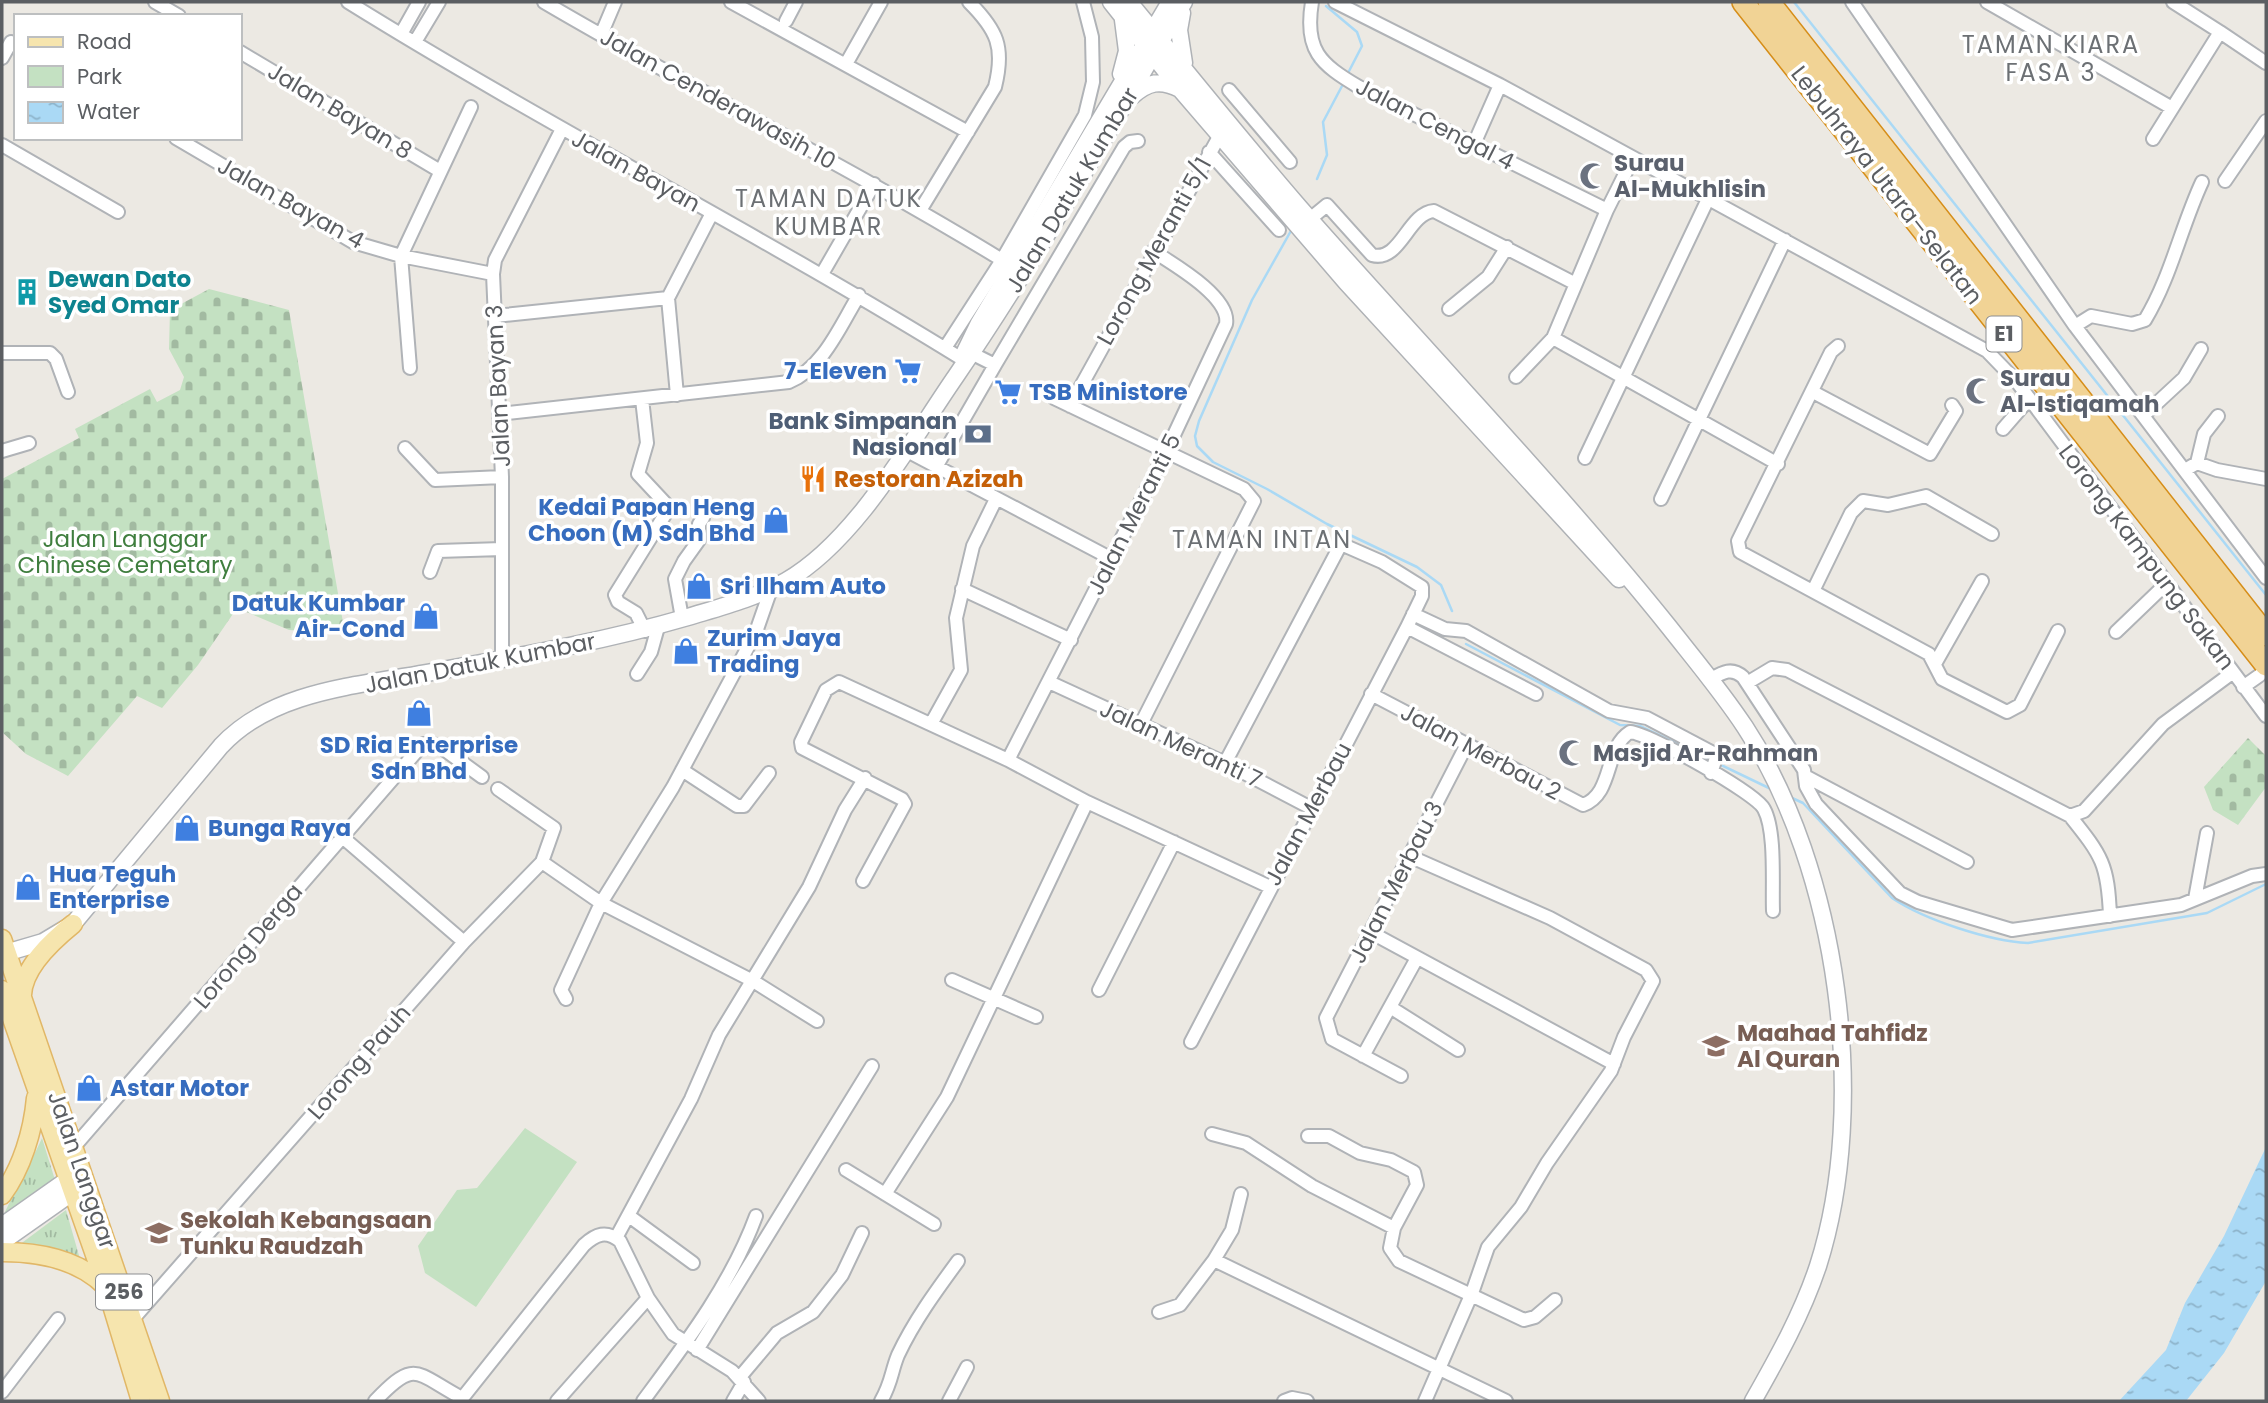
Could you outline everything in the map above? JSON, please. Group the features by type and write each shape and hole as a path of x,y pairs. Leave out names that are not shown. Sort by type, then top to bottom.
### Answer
{"highway":[{"name":"Lebuhraya Utara–Selatan","path":"1743,2 2263,670"},
{"name":"Lebuhraya Utara–Selatan","path":"1769,2 2266,635"}],"main road":[{"path":"1123,5 1153,9 1170,2"},
{"name":"Jalan Datuk Kumbar","path":"1153,43 1170,2"},
{"path":"1185,2 1178,30 1179,47 1192,77"},
{"name":"Jalan Datuk Kumbar","path":"967,356 979,323 1153,43 1185,2"},
{"path":"1123,5 1153,43 1180,89 1338,272 1636,597 1666,624"},
{"path":"1118,101 1127,51 1123,5"},
{"path":"1153,43 1192,77 1310,219 1606,549 1711,679 1760,753 1801,835 1829,949 1841,1037 1843,1090 1838,1152 1829,1224 1818,1264 1786,1343 1753,1401"},
{"path":"1118,101 1152,82 1168,83 1180,89"},
{"name":"Jalan Datuk Kumbar","path":"3,948 43,942 73,924 220,746 238,727 262,712 345,689 652,629 771,589 790,579 834,541 909,452 967,356 1009,294 1118,101"},
{"path":"22,995 22,983 30,970 73,924"},
{"name":"Jalan Langgar","path":"3,948 22,995 73,1147 76,1181 141,1401"},
{"name":"Jalan Langgar","path":"2,990 36,1089 133,1320 160,1401"},
{"path":"2,1195 17,1171 32,1127 36,1089"},
{"path":"2,1226 76,1181"},
{"path":"2,1242 76,1181"},
{"path":"2,1252 36,1254 83,1267 107,1289"}],"street":[{"path":"155,2 176,14"},
{"name":"Jalan Bayan","path":"348,2 562,129 859,295 945,348 995,365"},
{"path":"401,34 419,2"},
{"path":"415,42 439,2"},
{"name":"Jalan Cenderawasih 10","path":"544,2 601,36 920,209 1002,260"},
{"path":"601,36 615,2"},
{"path":"731,2 968,132"},
{"path":"786,21 796,2"},
{"path":"846,64 881,2"},
{"path":"920,209 995,87 1000,53 989,22 969,2"},
{"path":"945,348 1002,260 1085,115 1093,82 1093,37 1083,2"},
{"name":"Jalan Cengal 4","path":"1312,2 1309,28 1312,45 1331,69 1607,210"},
{"name":"Lorong Kampung Sakan","path":"1335,2 1500,85 1974,342 1998,359 2266,716"},
{"path":"1852,2 2075,326 2266,578"},
{"path":"2173,2 2188,6 2220,32 2266,63"},
{"path":"1989,4 2172,108"},
{"path":"2153,139 2220,32"},
{"path":"2,58 10,41"},
{"name":"Jalan Bayan 8","path":"242,53 440,171"},
{"path":"1474,144 1500,85"},
{"path":"1229,90 1290,162"},
{"path":"410,368 401,256 471,107"},
{"path":"2225,181 2266,121"},
{"name":"Jalan Bayan 3","path":"502,659 502,477 493,274 495,260 562,129"},
{"name":"Lorong Meranti 5/1","path":"1070,406 1153,251 1220,135"},
{"name":"Jalan Bayan 4","path":"179,140 353,242 401,256 493,274"},
{"path":"936,467 1124,147 1130,142 1138,141"},
{"path":"1258,158 1275,144"},
{"path":"2,145 118,212"},
{"path":"1209,152 1279,230"},
{"path":"1516,377 1553,338 1574,283 1633,158"},
{"path":"2075,326 2091,316 2132,324 2145,320 2167,275 2186,216 2202,182"},
{"path":"822,274 874,184"},
{"path":"1585,458 1708,199"},
{"path":"1310,219 1327,205 1372,255 1380,257 1388,254 1430,211 1461,222 1574,283"},
{"path":"677,395 668,298 712,213"},
{"path":"1661,499 1785,240"},
{"path":"1449,309 1489,277 1507,247"},
{"name":"Jalan Meranti 5","path":"1008,760 1166,452 1227,317 1223,308 1191,275 1153,251"},
{"path":"1009,294 1030,307"},
{"path":"499,414 677,395 797,378 823,354 859,295"},
{"path":"495,316 668,298"},
{"path":"1553,338 1778,464"},
{"path":"1838,346 1831,352 1738,546 1744,556 1928,654 1936,662 1939,674 1947,682 2001,710 2011,712 2020,705 2058,631"},
{"path":"2144,415 2184,378 2201,349"},
{"path":"2,353 50,353 56,359 68,392"},
{"path":"1813,392 1930,454 1956,411 1952,405"},
{"path":"1054,398 1247,491 1254,505 1141,724"},
{"path":"637,674 651,652 652,629 636,613 618,602 615,595 666,513 666,504 638,474 646,443 642,399"},
{"path":"2003,429 2029,399"},
{"path":"2185,470 2197,463 2204,434 2218,416"},
{"path":"2,451 29,443"},
{"path":"405,448 435,480 502,477"},
{"path":"909,452 1112,559"},
{"path":"2197,463 2217,470 2266,479"},
{"path":"1813,591 1852,513 1863,501 1888,505 1926,496 1992,534"},
{"path":"931,724 961,670 962,661 955,628 962,589 973,546 996,499"},
{"path":"682,618 675,579 699,540 699,524 703,518"},
{"name":"Jalan Merbau","path":"1191,1042 1407,627 1422,596 1422,587 1382,562 1341,544 1225,763"},
{"path":"430,572 438,551 502,549"},
{"path":"1936,662 1982,581"},
{"path":"2116,632 2166,583"},
{"path":"566,999 561,990 601,903 682,770 756,632 771,589"},
{"path":"962,589 1071,640"},
{"path":"1413,614 1445,629 1466,631 1609,711 1655,721 1717,755 1714,767 1763,806 1769,825 1773,911"},
{"path":"1407,627 1536,694"},
{"path":"1747,683 1772,668 1787,670 2070,816 2102,859 2108,880 2110,915"},
{"path":"2243,687 2263,670"},
{"path":"1711,679 1721,673 1736,671 1747,683 1807,777 1967,862"},
{"path":"2070,816 2084,811 2163,724 2232,673"},
{"path":"863,881 905,804 902,799 865,778 801,746 829,686 839,682 1008,760 1087,802 1270,887"},
{"name":"Jalan Meranti 7","path":"1049,682 1225,763 1311,808"},
{"name":"Jalan Merbau 2","path":"1371,694 1583,805 1598,796 1621,738 1630,732 1654,739 1714,767"},
{"name":"Lorong Derga","path":"73,1147 204,999 340,835 423,744 438,745 482,777"},
{"name":"Jalan Merbau 3","path":"1363,1056 1332,1039 1326,1017 1466,746"},
{"path":"682,770 737,806 744,806 769,773"},
{"path":"1807,777 1807,786 1816,804 1891,885 1918,902 2012,930 2181,905 2252,876 2266,874"},
{"path":"616,1238 691,1099 719,1035 809,887 845,810 865,778"},
{"path":"498,789 555,828 542,862 601,903 753,981 817,1021"},
{"path":"885,1194 947,1097 1087,802"},
{"path":"2195,899 2207,833"},
{"path":"340,835 464,942"},
{"path":"1099,990 1174,842"},
{"path":"1409,856 1550,918 1646,970 1653,979 1645,1001 1624,1037 1614,1064 1521,1207 1492,1239 1472,1293 1424,1401"},
{"name":"Lorong Pauh","path":"133,1320 464,942 542,862"},
{"path":"1370,932 1614,1064"},
{"path":"1401,1076 1363,1056 1418,958"},
{"path":"952,980 1036,1017"},
{"path":"1390,1007 1458,1050"},
{"path":"643,1401 691,1347 872,1066"},
{"path":"1212,1134 1246,1143 1312,1186 1394,1227"},
{"path":"1307,1136 1329,1136 1360,1153 1391,1160 1413,1172 1417,1185 1394,1227 1390,1248 1396,1258 1524,1320 1535,1317 1555,1300"},
{"path":"846,1170 934,1224"},
{"path":"1159,1312 1174,1309 1186,1298 1214,1260 1232,1230 1241,1194"},
{"path":"629,1216 693,1263"},
{"path":"691,1347 733,1269 756,1216"},
{"path":"733,1401 742,1380 777,1333 813,1312 842,1275 862,1233"},
{"path":"375,1401 399,1377 410,1373 418,1374 461,1400 584,1245 594,1236 603,1234 616,1238 648,1298 673,1334 742,1380 759,1401"},
{"path":"1214,1260 1506,1401"},
{"path":"881,1401 892,1383 897,1358 923,1309 958,1261"},
{"path":"557,1401 648,1298"},
{"path":"2,1392 58,1319"},
{"path":"949,1401 967,1367"},
{"path":"1284,1401 1292,1398 1307,1401"}],"green space":[{"name":"Jalan Langgar Chinese Cemetary","path":"209,289 289,310 345,634 289,630 237,608 198,665 162,708 137,696 68,776 26,754 2,732 2,479 79,438 75,429 150,389 157,402 180,390 184,377 169,349 170,310"},
{"path":"2248,738 2266,756 2266,787 2238,825 2213,810 2204,787"},
{"path":"525,1128 577,1162 476,1307 425,1273 418,1246 457,1190 477,1188"},
{"path":"42,1138 55,1180 2,1221 7,1207"},
{"path":"66,1210 80,1259 15,1248"}],"water":[{"path":"2266,1147 2266,1281 2224,1353 2186,1401 2119,1401 2166,1350 2185,1303 2224,1236"}],"waterway":[{"path":"1794,2 2266,595"},
{"path":"1326,6 1357,32 1362,46 1347,75"},
{"path":"1317,179 1327,155 1323,122 1342,86"},
{"path":"1292,229 1252,300 1199,421 1195,436 1197,446 1213,462 1327,524 1417,567 1441,585 1452,611"},
{"path":"1466,644 1620,725 1640,726 1711,760"},
{"path":"1717,763 1771,789"},
{"path":"1790,797 1803,803 1892,898 1939,921 1995,938 2028,943 2207,913 2266,884"}],"place":[{"name":"Surau Al-Mukhlisin","path":"1593,176"},
{"name":"Dewan Dato Syed Omar","path":"27,292"},
{"name":"7-Eleven","path":"908,371"},
{"name":"Surau Al-Istiqamah","path":"1979,391"},
{"name":"TSB Ministore","path":"1008,392"},
{"name":"Bank Simpanan Nasional","path":"978,434"},
{"name":"Restoran Azizah","path":"813,479"},
{"name":"Kedai Papan Heng Choon (M) Sdn Bhd","path":"776,520"},
{"name":"Sri Ilham Auto","path":"699,586"},
{"name":"Datuk Kumbar Air-Cond","path":"426,616"},
{"name":"Zurim Jaya Trading","path":"686,651"},
{"name":"SD Ria Enterprise Sdn Bhd","path":"419,713"},
{"name":"Masjid Ar-Rahman","path":"1572,753"},
{"name":"Bunga Raya","path":"187,828"},
{"name":"Hua Teguh Enterprise","path":"28,887"},
{"name":"Maahad Tahfidz Al Quran","path":"1716,1046"},
{"name":"Astar Motor","path":"89,1088"},
{"name":"Sekolah Kebangsaan Tunku Raudzah","path":"159,1233"}],"district":[{"name":"TAMAN KIARA FASA 3","path":"2051,59"},
{"name":"TAMAN DATUK KUMBAR","path":"829,213"},
{"name":"TAMAN INTAN","path":"1262,540"}]}
